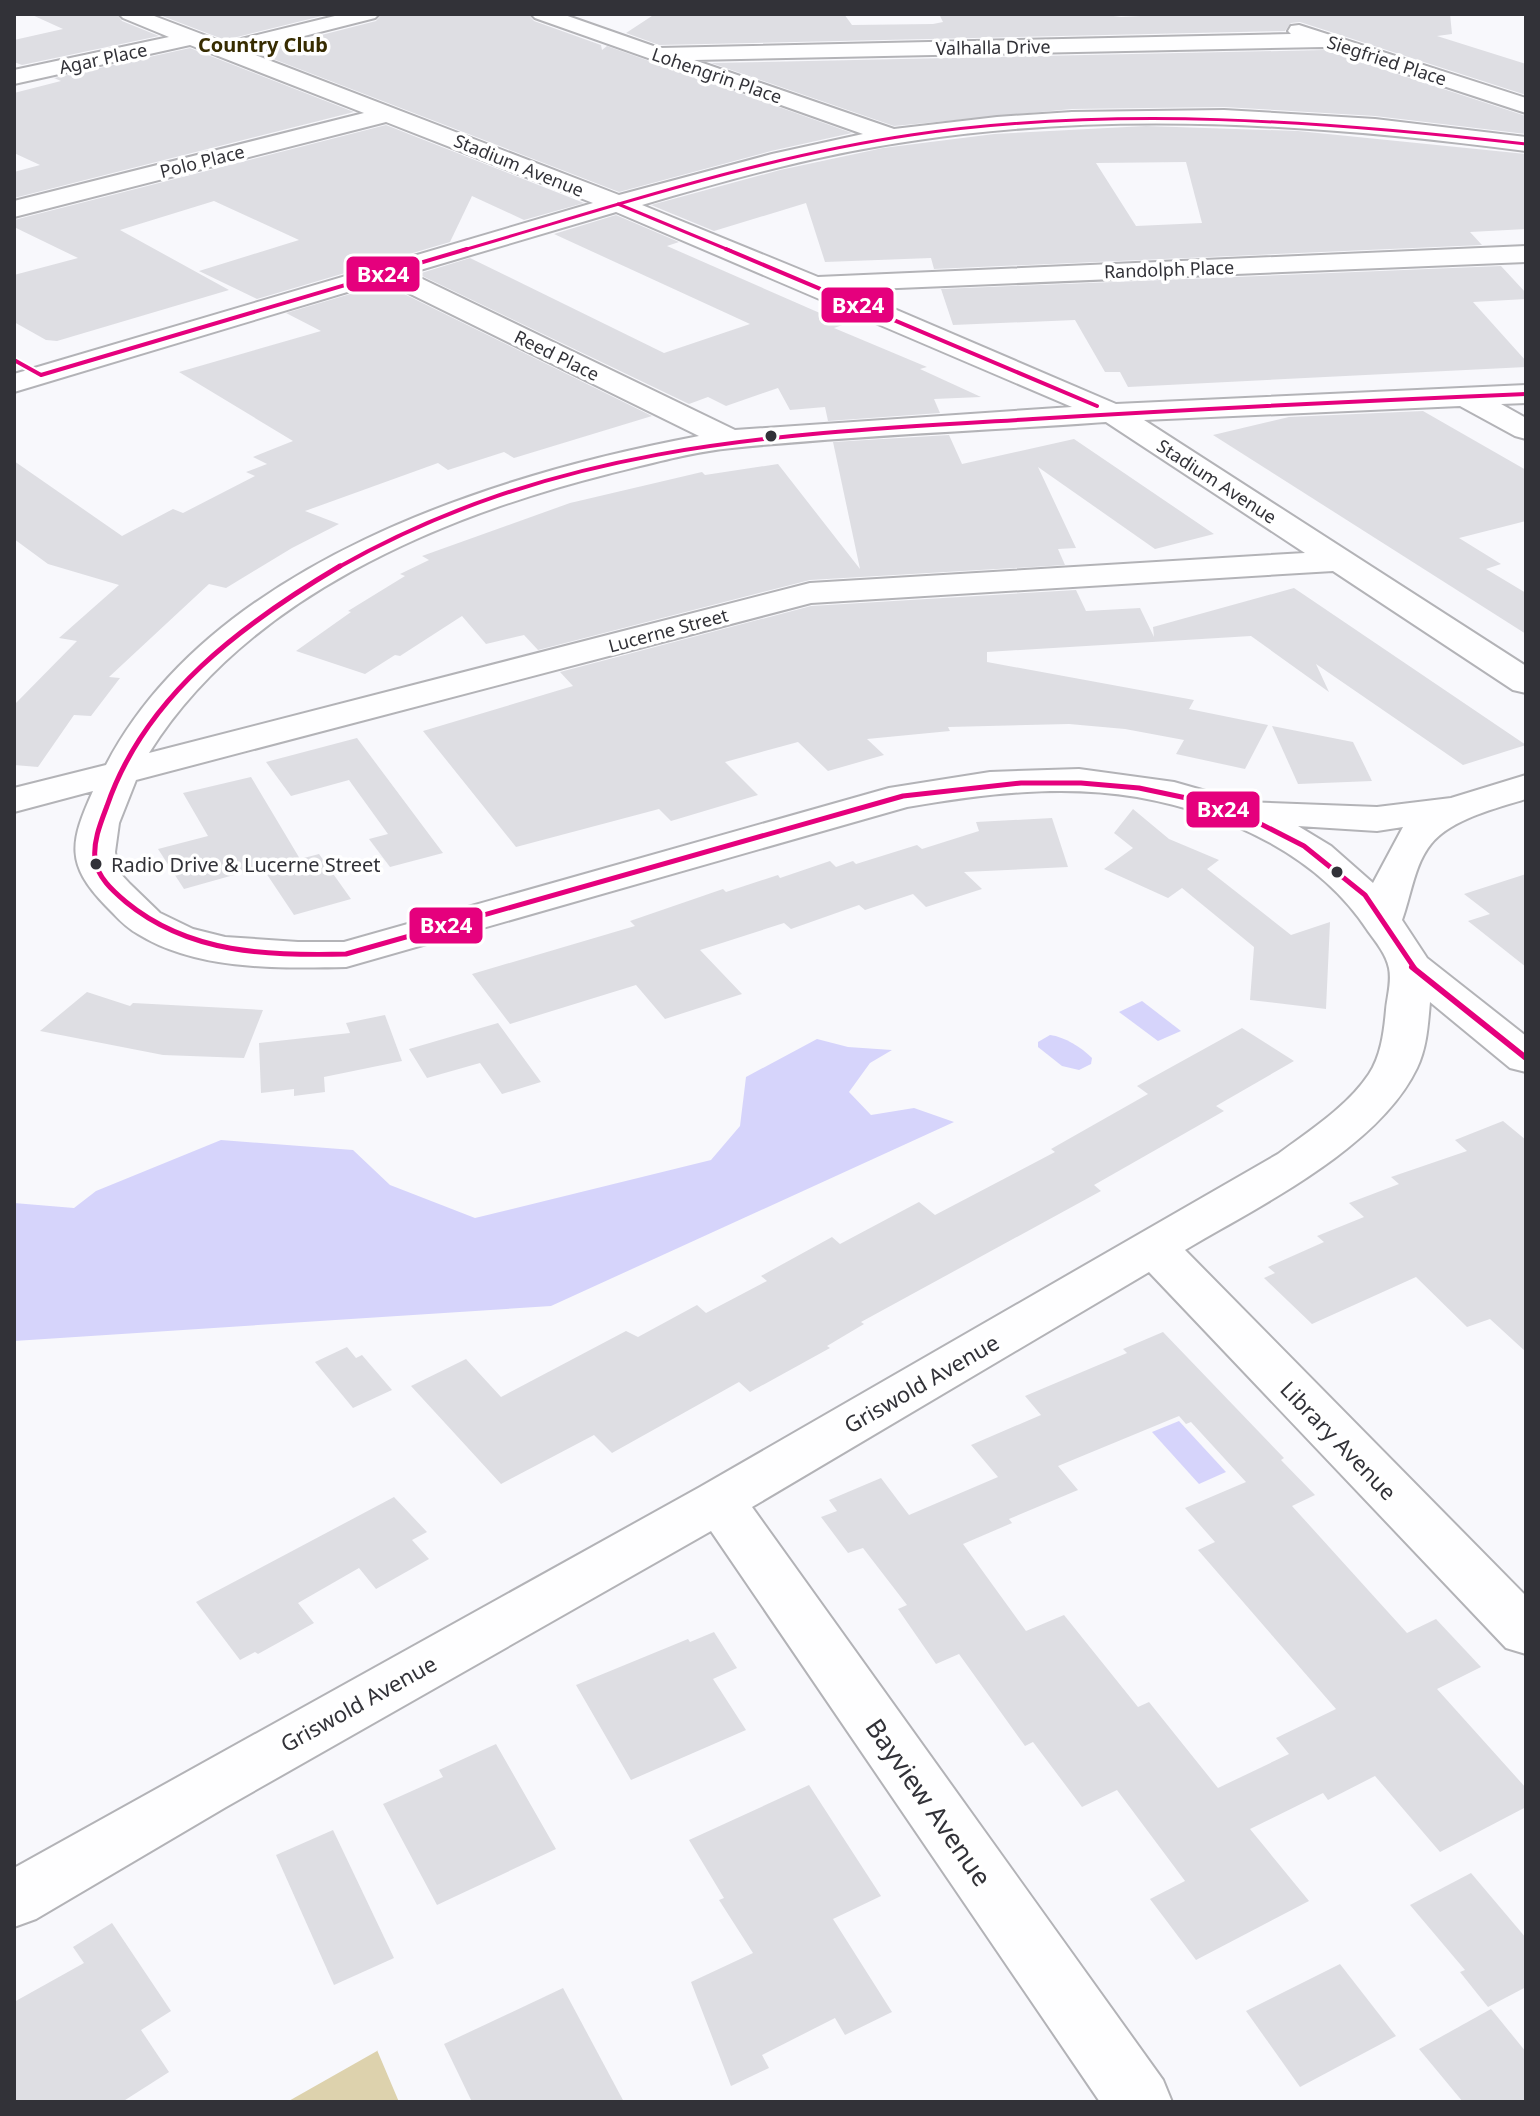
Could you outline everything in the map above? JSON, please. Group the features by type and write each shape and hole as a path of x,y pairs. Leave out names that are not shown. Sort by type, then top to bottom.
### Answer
{"street":[{"name":"Stadium Avenue","path":"130,14 618,204 1112,413 1526,682"},
{"path":"224,50 368,14"},
{"name":"Lohengrin Place","path":"542,14 892,136"},
{"name":"Siegfried Place","path":"1260,18 1526,106"},
{"name":"Agar Place","path":"14,77 192,38"},
{"name":"Valhalla Drive","path":"660,54 1326,40"},
{"name":"Polo Place","path":"14,209 390,114"},
{"path":"14,360 28,379 385,271 762,163 892,136 1043,121 1211,117 1341,123 1526,144"},
{"name":"Randolph Place","path":"813,284 1526,254"},
{"name":"Reed Place","path":"385,271 730,439"},
{"path":"1456,809 1377,819 1226,809 1135,785 1018,782 961,786 887,800 346,954 295,956 250,953 198,943 154,927 110,887 95,865 97,840 106,804 119,774 144,729 182,684 228,642 325,575 389,541 485,500 612,462 730,439 1112,413 1526,394"},
{"path":"1464,396 1526,430"},
{"name":"Lucerne Street","path":"14,800 810,593 1339,561"},
{"path":"1317,854 1526,786"},
{"path":"1226,809 1317,854 1354,884 1383,918 1410,965 1526,1058"},
{"path":"1383,918 1391,886 1415,837 1456,809"},
{"name":"Griswold Avenue","path":"14,1900 205,1789 719,1501 1294,1165 1346,1126 1392,1075 1407,1036 1410,965"},
{"name":"Library Avenue","path":"1153,1247 1526,1632"},
{"name":"Bayview Avenue","path":"719,1501 1139,2102"}],"shaded area":[{"path":"377,2051 399,2102 287,2102"}],"water":[{"path":"1142,1001 1181,1031 1158,1041 1119,1012"},
{"path":"1050,1035 1078,1046 1092,1058 1091,1064 1079,1070 1062,1066 1038,1047 1038,1042"},
{"path":"817,1039 848,1047 892,1050 870,1063 849,1092 871,1115 914,1108 954,1122 551,1306 14,1341 14,1203 74,1208 96,1191 221,1140 353,1150 390,1185 475,1218 711,1160 740,1126 746,1077"},
{"path":"1179,1421 1226,1472 1199,1484 1152,1432"}],"building":[{"path":"30,14 116,14 122,21 159,36 22,65 14,62 14,40 63,29"},
{"path":"157,14 330,14 225,40"},
{"path":"382,14 528,14 534,21 601,45 602,50 607,46 852,133 771,151 619,192 255,52 376,21"},
{"path":"655,14 844,14 852,25 933,24 943,22 940,16 949,14 1098,14 1121,17 1178,14 1450,14 1452,34 1437,36 1526,64 1526,95 1300,22 1291,23 1285,31 659,45 626,33"},
{"path":"190,48 354,112 14,198 14,172 40,165 14,153 14,93 61,81 54,78"},
{"path":"1324,50 1526,116 1526,134 1375,116 1224,107 1072,109 894,126 711,63"},
{"path":"386,125 584,203 524,220 472,196 450,242 257,299 199,271 299,240 214,201 120,230 229,290 57,341 46,340 14,322 14,275 78,258 14,227 14,220"},
{"path":"1146,126 1298,131 1526,154 1526,229 1470,232 1482,245 934,269 931,258 825,262 806,203 714,231 651,205 780,170 883,148 994,134","holes":["1186,162 1202,223 1136,226 1096,163"]},
{"path":"616,215 679,242 667,246 845,324 834,328 927,367 920,369 981,397 934,399 940,413 828,421 825,407 790,410 778,388 726,406 708,397 689,404 418,274 470,258 664,353 750,324 554,234"},
{"path":"1501,266 1526,293 1526,299 1473,302 1526,361 1526,367 1128,387 1120,372 1105,372 1075,320 953,325 941,289"},
{"path":"384,284 652,416 514,458 504,452 448,470 438,463 305,511 339,524 226,588 209,584 109,677 120,678 91,716 74,715 38,767 14,765 14,705 77,641 59,638 119,585 48,564 14,539 14,461 122,536 173,509 183,513 255,476 246,472 267,464 253,457 293,441 179,372 321,331 286,313"},
{"path":"1423,411 1526,470 1526,521 1459,538 1501,564 1486,569 1526,593 1526,634 1213,435 1289,417"},
{"path":"949,435 962,464 1074,439 1214,534 1155,549 1038,467 1076,548 1058,549 1065,565 810,580 538,650 524,635 486,644 462,616 400,656 395,655 365,674 296,651 351,612 348,611 405,576 400,574 429,560 422,556 570,503 702,472 705,475 778,464 860,569 833,442"},
{"path":"1294,588 1526,745 1463,765 1316,664 1329,692 1251,636 987,652 987,662 1194,700 1189,709 1268,725 1245,769 1176,754 1184,740 1125,729 1069,724 948,727 950,731 867,739 884,755 828,771 798,742 725,762 758,795 671,821 659,809 516,847 423,731 573,686 560,672 811,606 1076,590 1086,611 1140,608 1154,637 1153,627"},
{"path":"1272,726 1353,742 1372,781 1298,784"},
{"path":"357,738 443,853 390,867 369,839 388,834 349,780 291,796 266,762"},
{"path":"251,777 300,859 319,854 351,899 294,915 262,867 184,889 158,849 208,836 183,793"},
{"path":"1133,809 1169,839 1219,860 1207,869 1291,935 1330,922 1326,1009 1250,1000 1254,947 1182,888 1168,898 1104,869 1133,848 1114,833"},
{"path":"1052,818 1068,867 964,872 982,889 926,907 913,894 865,910 859,905 791,929 784,923 700,950 742,994 665,1019 636,985 510,1024 472,974 635,926 630,921 723,889 726,892 778,875 780,878 830,861 836,867 917,845 922,849 979,831 976,822"},
{"path":"1526,874 1526,967 1468,921 1490,914 1464,894"},
{"path":"87,992 130,1006 133,1003 263,1010 244,1058 163,1055 40,1031"},
{"path":"385,1015 402,1061 324,1077 325,1092 294,1096 294,1089 261,1093 259,1043 350,1033 346,1023"},
{"path":"498,1023 541,1082 502,1094 480,1063 427,1078 409,1049"},
{"path":"1242,1028 1294,1061 1216,1106 1224,1111 1094,1185 1101,1191 861,1322 864,1324 827,1346 830,1348 750,1392 739,1382 612,1453 594,1435 501,1484 411,1386 466,1359 501,1397 626,1331 638,1337 697,1305 706,1313 767,1281 761,1276 832,1237 840,1244 919,1202 935,1215 1055,1152 1051,1149 1148,1094 1137,1086"},
{"path":"1503,1121 1526,1140 1526,1352 1490,1319 1467,1327 1416,1277 1312,1324 1264,1278 1275,1273 1268,1267 1324,1242 1317,1236 1364,1217 1349,1203 1399,1184 1391,1177 1467,1151 1455,1140"},
{"path":"1163,1332 1284,1458 1281,1460 1315,1495 1292,1506 1407,1633 1436,1619 1481,1667 1437,1689 1526,1788 1526,1807 1440,1852 1375,1776 1328,1800 1323,1793 1250,1829 1309,1901 1196,1960 1150,1899 1185,1881 1117,1790 1082,1807 1033,1742 1025,1746 959,1654 936,1664 898,1609 907,1605 863,1548 848,1553 821,1517 837,1511 829,1500 881,1478 909,1515 998,1477 971,1445 1041,1415 1025,1396 1127,1353 1123,1349","holes":["1179,1416 1186,1424 1191,1422 1246,1482 1185,1508 1215,1542 1198,1550 1336,1709 1276,1738 1289,1754 1218,1788 1149,1702 1138,1707 1064,1615 1026,1631 963,1544 1012,1523 1009,1519 1078,1490 1058,1466"]},
{"path":"347,1347 356,1358 362,1355 392,1390 353,1408 315,1362"},
{"path":"394,1497 427,1532 412,1540 429,1559 376,1589 359,1568 298,1603 314,1623 258,1654 255,1652 240,1660 196,1602"},
{"path":"714,1632 737,1668 713,1679 746,1730 631,1780 576,1685 688,1639 690,1642"},
{"path":"496,1744 556,1849 437,1905 383,1804 443,1777 439,1770"},
{"path":"809,1785 881,1896 833,1919 892,2012 845,2035 835,2018 762,2055 769,2068 731,2086 691,1982 753,1953 719,1900 724,1898 689,1840"},
{"path":"333,1830 394,1958 334,1985 276,1855"},
{"path":"1471,1873 1526,1938 1526,1987 1488,2007 1460,1972 1465,1970 1410,1905"},
{"path":"112,1923 171,2011 141,2030 169,2072 122,2102 14,2102 14,2002 84,1963 73,1947"},
{"path":"1340,1964 1396,2036 1300,2087 1246,2011"},
{"path":"563,1988 624,2102 472,2102 444,2044"},
{"path":"1491,2009 1526,2052 1526,2102 1463,2102 1419,2049"}],"transit line":[{"name":"Bx24","path":"14,360 41,375 736,170 933,132 1007,124 1156,118 1378,128 1526,144"},
{"name":"Bx24","path":"618,204 1097,406"},
{"name":"Bx24","path":"1526,394 816,432 654,453 543,481 460,510 379,546 302,589 231,640 188,678 136,745 110,796 95,852 101,874 116,893 153,922 178,934 205,943 260,953 346,954 903,796 1021,783 1081,783 1139,788 1196,800 1251,819 1304,846 1365,895 1412,967 1526,1058"}],"place":[{"name":"Radio Drive & Lucerne Street","path":"96,864"}],"district":[{"name":"Country Club","path":"263,44"}]}
